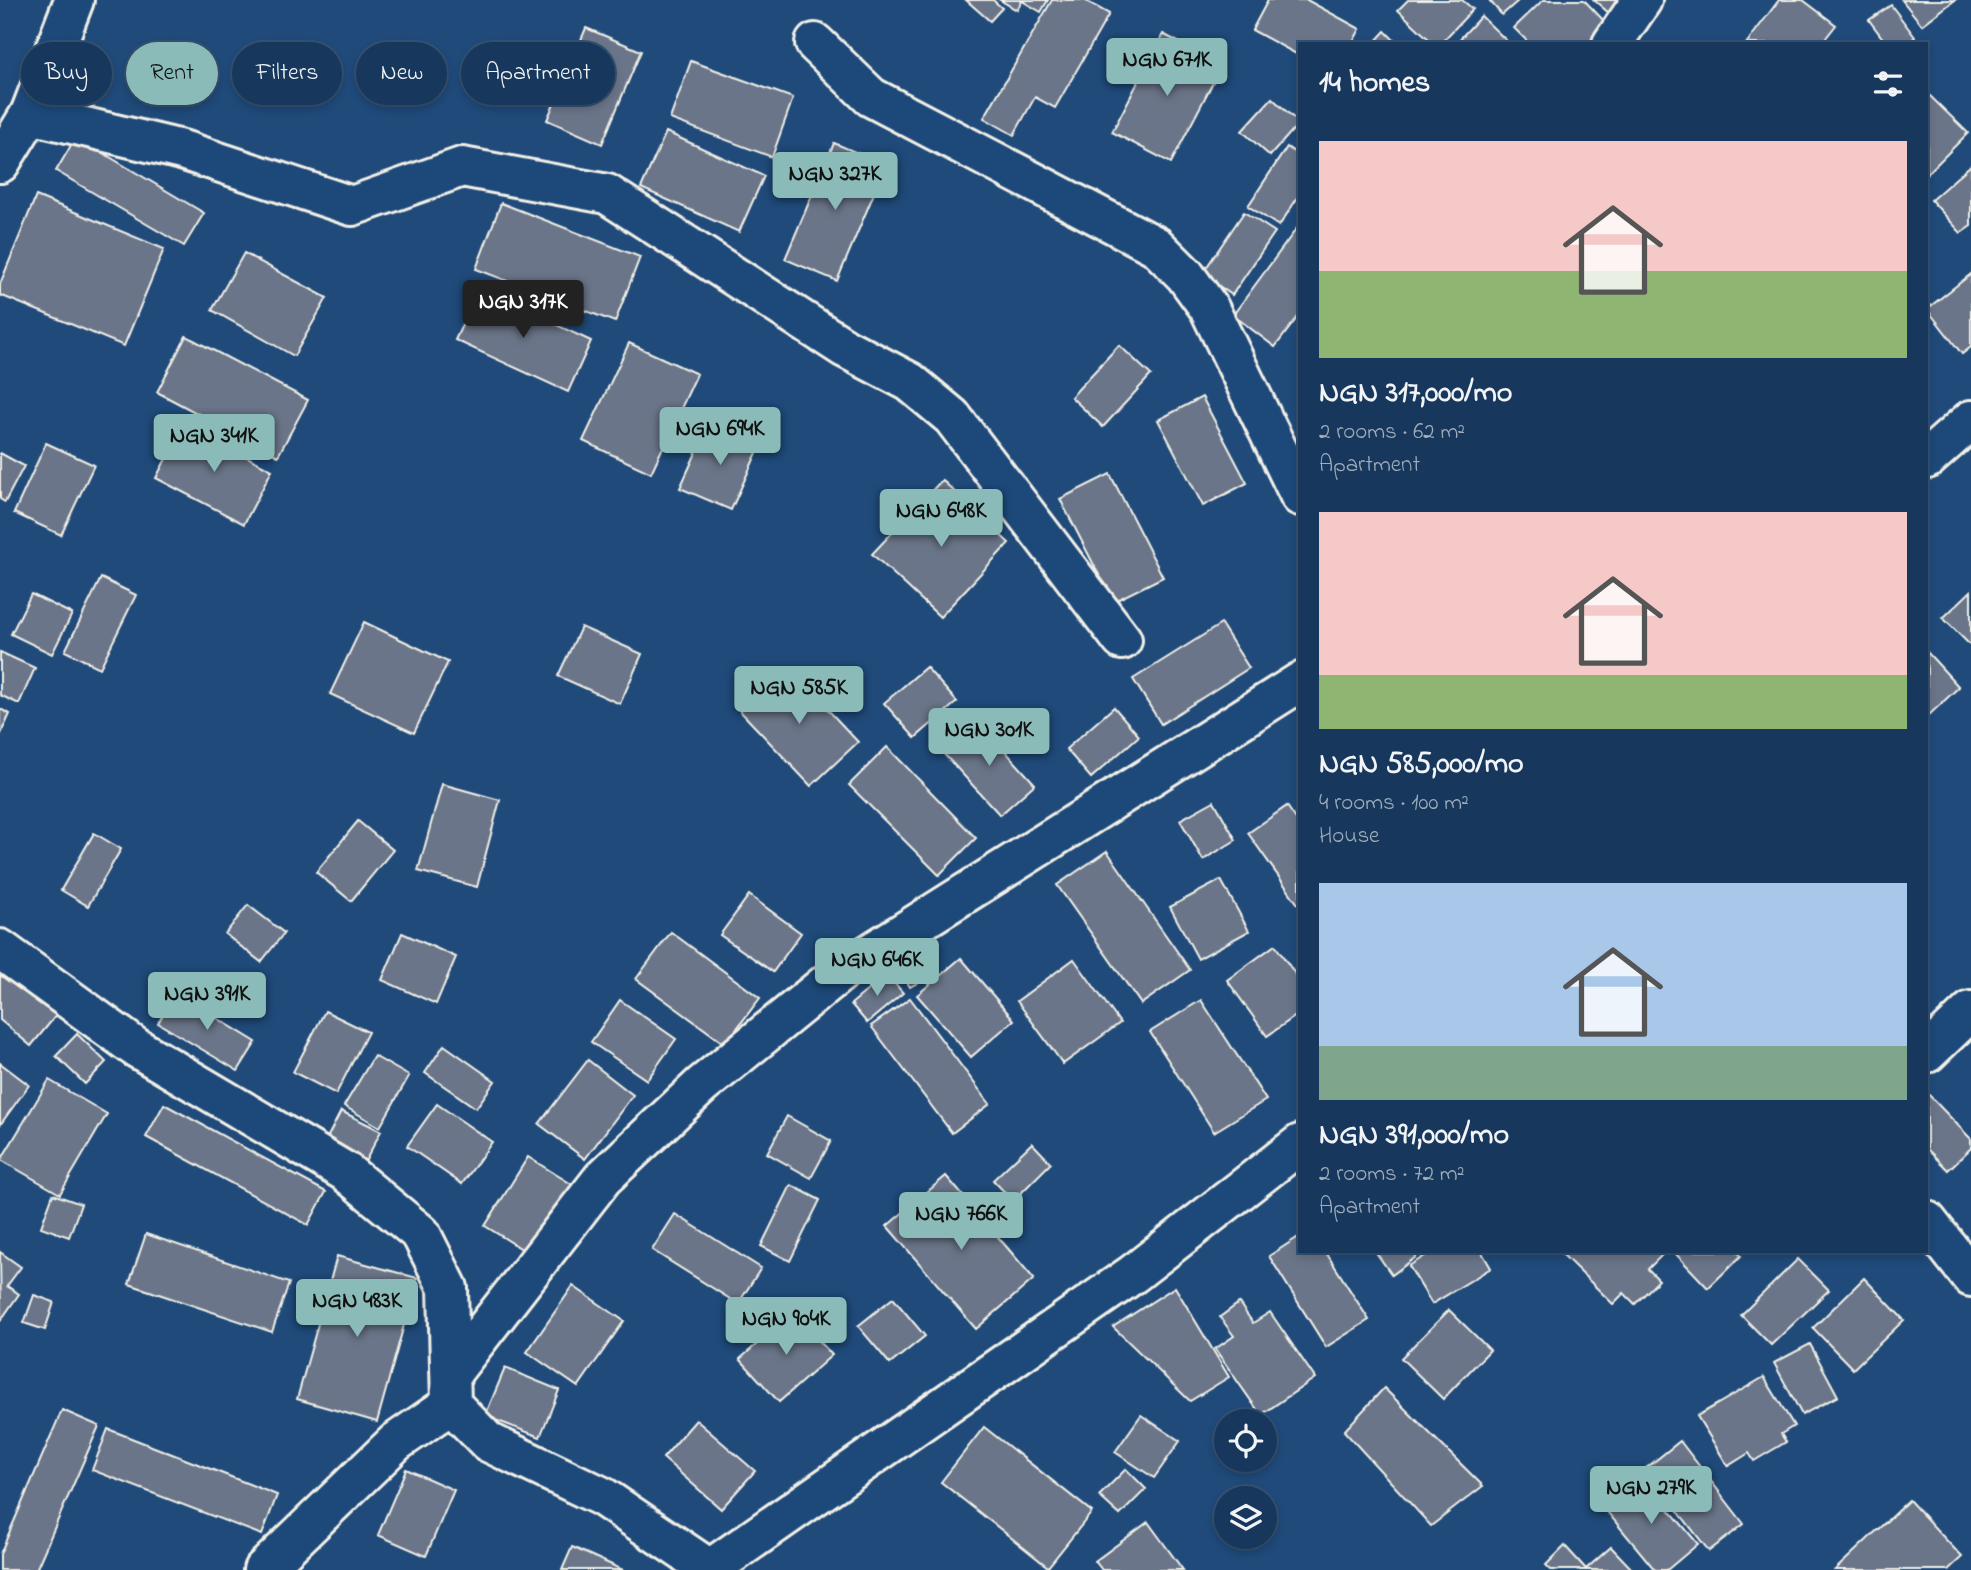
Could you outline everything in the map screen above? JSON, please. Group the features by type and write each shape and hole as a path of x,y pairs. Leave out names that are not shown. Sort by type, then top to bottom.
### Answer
{"street":[{"path":"0,163 17,120 74,0"},
{"path":"1613,42 1642,0"},
{"path":"815,43 871,97 1156,246 1185,275 1209,308 1298,487"},
{"path":"17,120 183,150 352,206 462,167 607,194 845,348 910,382 952,417 1122,640"},
{"path":"1928,458 1971,420"},
{"path":"262,1570 452,1387 603,1178 702,1085 842,971 1298,683"},
{"path":"0,949 135,1047 346,1172 421,1234 448,1288 452,1387 488,1441 603,1497 710,1570 1133,1274 1298,1146"},
{"path":"1928,1052 1971,1011"},
{"path":"1928,1222 1971,1277"}],"building":[{"path":"966,0 993,0 1002,8 990,21"},
{"path":"1000,0 1048,0 1041,12 1022,1 1017,10"},
{"path":"1052,0 1084,0 1109,14 1055,108 1035,97 1014,135 984,118"},
{"path":"1268,0 1307,0 1360,29 1353,42 1298,42 1298,55 1252,30"},
{"path":"1408,0 1462,0 1473,9 1442,42 1432,42 1398,10"},
{"path":"1489,0 1519,0 1502,15"},
{"path":"1543,0 1584,0 1607,24 1590,42 1528,42 1514,28"},
{"path":"1594,0 1623,0 1610,14"},
{"path":"1779,0 1803,0 1836,25 1823,42 1748,42"},
{"path":"1902,0 1955,0 1922,25"},
{"path":"1891,5 1915,37 1909,42 1886,42 1869,20"},
{"path":"1481,16 1508,42 1457,42"},
{"path":"586,28 641,51 602,144 547,120 553,105 615,105 615,42 580,42"},
{"path":"1385,31 1396,42 1375,42"},
{"path":"1163,34 1222,65 1171,163 1112,132"},
{"path":"691,61 793,98 772,157 670,119"},
{"path":"1928,94 1968,133 1928,173"},
{"path":"1272,98 1298,122 1270,156 1242,131"},
{"path":"666,132 764,176 739,232 641,188"},
{"path":"76,137 204,213 184,246 56,171"},
{"path":"834,143 886,165 837,281 785,259"},
{"path":"1287,147 1298,155 1298,197 1279,226 1248,206"},
{"path":"1971,165 1971,226 1961,233 1931,200"},
{"path":"36,196 164,249 124,346 0,295 0,284"},
{"path":"501,203 640,257 615,322 476,269"},
{"path":"1244,212 1275,232 1232,295 1202,274"},
{"path":"1298,227 1298,317 1275,347 1233,315"},
{"path":"244,253 327,298 294,356 212,310"},
{"path":"1971,274 1971,347 1962,354 1928,308"},
{"path":"479,289 591,341 568,392 455,340"},
{"path":"186,336 308,400 278,456 157,392"},
{"path":"629,343 697,374 651,473 583,441"},
{"path":"1119,345 1151,375 1103,427 1071,397"},
{"path":"1202,397 1247,483 1203,506 1158,420"},
{"path":"184,424 272,470 244,524 156,478"},
{"path":"709,424 760,446 731,510 680,488"},
{"path":"46,443 94,465 61,535 14,513"},
{"path":"0,453 24,466 5,502 0,499"},
{"path":"1110,474 1163,577 1113,602 1060,499"},
{"path":"942,480 1009,543 940,617 872,554"},
{"path":"101,578 136,595 100,668 65,651"},
{"path":"1971,591 1971,646 1943,618"},
{"path":"31,594 72,614 52,654 11,634"},
{"path":"364,622 448,662 414,733 330,694"},
{"path":"1221,624 1249,668 1161,724 1133,679"},
{"path":"581,627 642,654 620,704 558,676"},
{"path":"0,652 35,668 19,704 0,695"},
{"path":"1928,653 1959,687 1928,716"},
{"path":"788,667 858,742 811,786 740,711"},
{"path":"926,667 957,702 915,738 884,703"},
{"path":"1114,707 1139,736 1091,778 1066,749"},
{"path":"0,709 10,714 0,736"},
{"path":"978,721 1035,784 1000,815 943,753"},
{"path":"887,747 976,838 939,875 849,785"},
{"path":"442,784 500,800 477,887 418,871"},
{"path":"1214,801 1236,840 1203,860 1180,820"},
{"path":"1287,806 1298,822 1298,904 1248,833"},
{"path":"358,821 393,850 351,901 316,872"},
{"path":"94,833 121,849 88,906 61,890"},
{"path":"1107,851 1190,970 1141,1004 1057,885"},
{"path":"1221,880 1249,931 1198,959 1170,907"},
{"path":"749,895 801,933 773,972 720,935"},
{"path":"248,905 284,933 261,962 225,934"},
{"path":"671,932 760,998 725,1044 636,979"},
{"path":"402,933 456,957 436,1004 382,980"},
{"path":"1275,945 1298,978 1298,1014 1267,1036 1227,980"},
{"path":"917,958 928,977 910,987 898,968"},
{"path":"961,958 1014,1020 971,1057 917,995"},
{"path":"1074,959 1120,1023 1063,1064 1017,1001"},
{"path":"0,963 58,1013 31,1046 0,1020"},
{"path":"887,974 903,993 867,1023 851,1004"},
{"path":"176,993 256,1042 238,1071 158,1023"},
{"path":"910,998 990,1104 952,1133 871,1026"},
{"path":"620,1000 676,1039 647,1080 591,1042"},
{"path":"1201,1000 1266,1100 1214,1132 1150,1032"},
{"path":"325,1011 368,1032 336,1094 293,1072"},
{"path":"77,1034 106,1062 85,1084 56,1056"},
{"path":"444,1045 495,1081 476,1108 425,1073"},
{"path":"374,1056 409,1076 380,1127 344,1106"},
{"path":"588,1060 633,1095 585,1159 539,1124"},
{"path":"0,1063 29,1085 0,1125"},
{"path":"49,1080 107,1114 60,1194 1,1160"},
{"path":"1928,1094 1971,1139 1971,1148 1948,1170 1928,1150"},
{"path":"164,1104 326,1192 308,1225 146,1137"},
{"path":"437,1104 492,1142 462,1184 407,1146"},
{"path":"341,1111 381,1131 365,1162 325,1142"},
{"path":"787,1116 831,1141 811,1178 767,1153"},
{"path":"1032,1143 1051,1163 1013,1201 993,1180"},
{"path":"528,1157 573,1185 530,1254 485,1226"},
{"path":"946,1176 1034,1279 976,1329 887,1226"},
{"path":"791,1185 820,1200 790,1261 761,1246"},
{"path":"53,1194 81,1204 69,1237 41,1227"},
{"path":"675,1214 761,1268 738,1304 652,1250"},
{"path":"146,1234 289,1283 272,1332 129,1284"},
{"path":"1298,1237 1298,1253 1326,1253 1369,1320 1326,1347 1269,1256"},
{"path":"0,1252 21,1267 7,1286 19,1294 1,1320"},
{"path":"1376,1253 1421,1253 1392,1275"},
{"path":"1430,1253 1482,1253 1491,1268 1432,1304 1409,1266"},
{"path":"1561,1253 1660,1253 1662,1255 1648,1269 1659,1280 1635,1304 1624,1293 1613,1304"},
{"path":"1675,1253 1739,1253 1741,1256 1708,1288"},
{"path":"337,1256 417,1278 377,1422 297,1399"},
{"path":"1798,1259 1829,1290 1771,1345 1741,1315"},
{"path":"1864,1278 1904,1320 1853,1369 1813,1328"},
{"path":"573,1286 624,1321 578,1387 527,1352"},
{"path":"1175,1287 1229,1377 1190,1401 1113,1327"},
{"path":"34,1295 54,1302 45,1330 24,1323"},
{"path":"893,1298 925,1336 890,1364 858,1326"},
{"path":"1239,1303 1253,1323 1270,1312 1315,1378 1270,1409 1257,1409 1215,1349 1234,1336 1220,1317"},
{"path":"1449,1310 1490,1350 1443,1399 1401,1358"},
{"path":"793,1312 832,1355 779,1402 740,1359"},
{"path":"1810,1344 1838,1396 1802,1415 1774,1363"},
{"path":"505,1368 559,1390 540,1437 485,1416"},
{"path":"1764,1377 1794,1426 1781,1434 1786,1442 1754,1461 1749,1453 1728,1466 1697,1416"},
{"path":"1384,1388 1483,1486 1431,1526 1344,1431"},
{"path":"62,1410 99,1426 36,1570 0,1570 0,1554"},
{"path":"1141,1415 1180,1441 1154,1478 1115,1452"},
{"path":"696,1420 755,1471 721,1509 663,1458"},
{"path":"984,1427 1092,1512 1048,1567 941,1482"},
{"path":"108,1429 277,1495 262,1535 92,1470"},
{"path":"1680,1441 1744,1524 1709,1551 1645,1469"},
{"path":"406,1469 454,1490 426,1556 378,1535"},
{"path":"1126,1469 1146,1489 1120,1515 1099,1496"},
{"path":"1642,1477 1698,1544 1667,1570 1655,1570 1604,1508"},
{"path":"1909,1500 1962,1557 1948,1570 1835,1570"},
{"path":"1148,1522 1183,1570 1102,1570 1095,1561"},
{"path":"1565,1546 1586,1569 1611,1547 1633,1570 1551,1570 1546,1565"},
{"path":"572,1547 623,1570 562,1570"}]}
